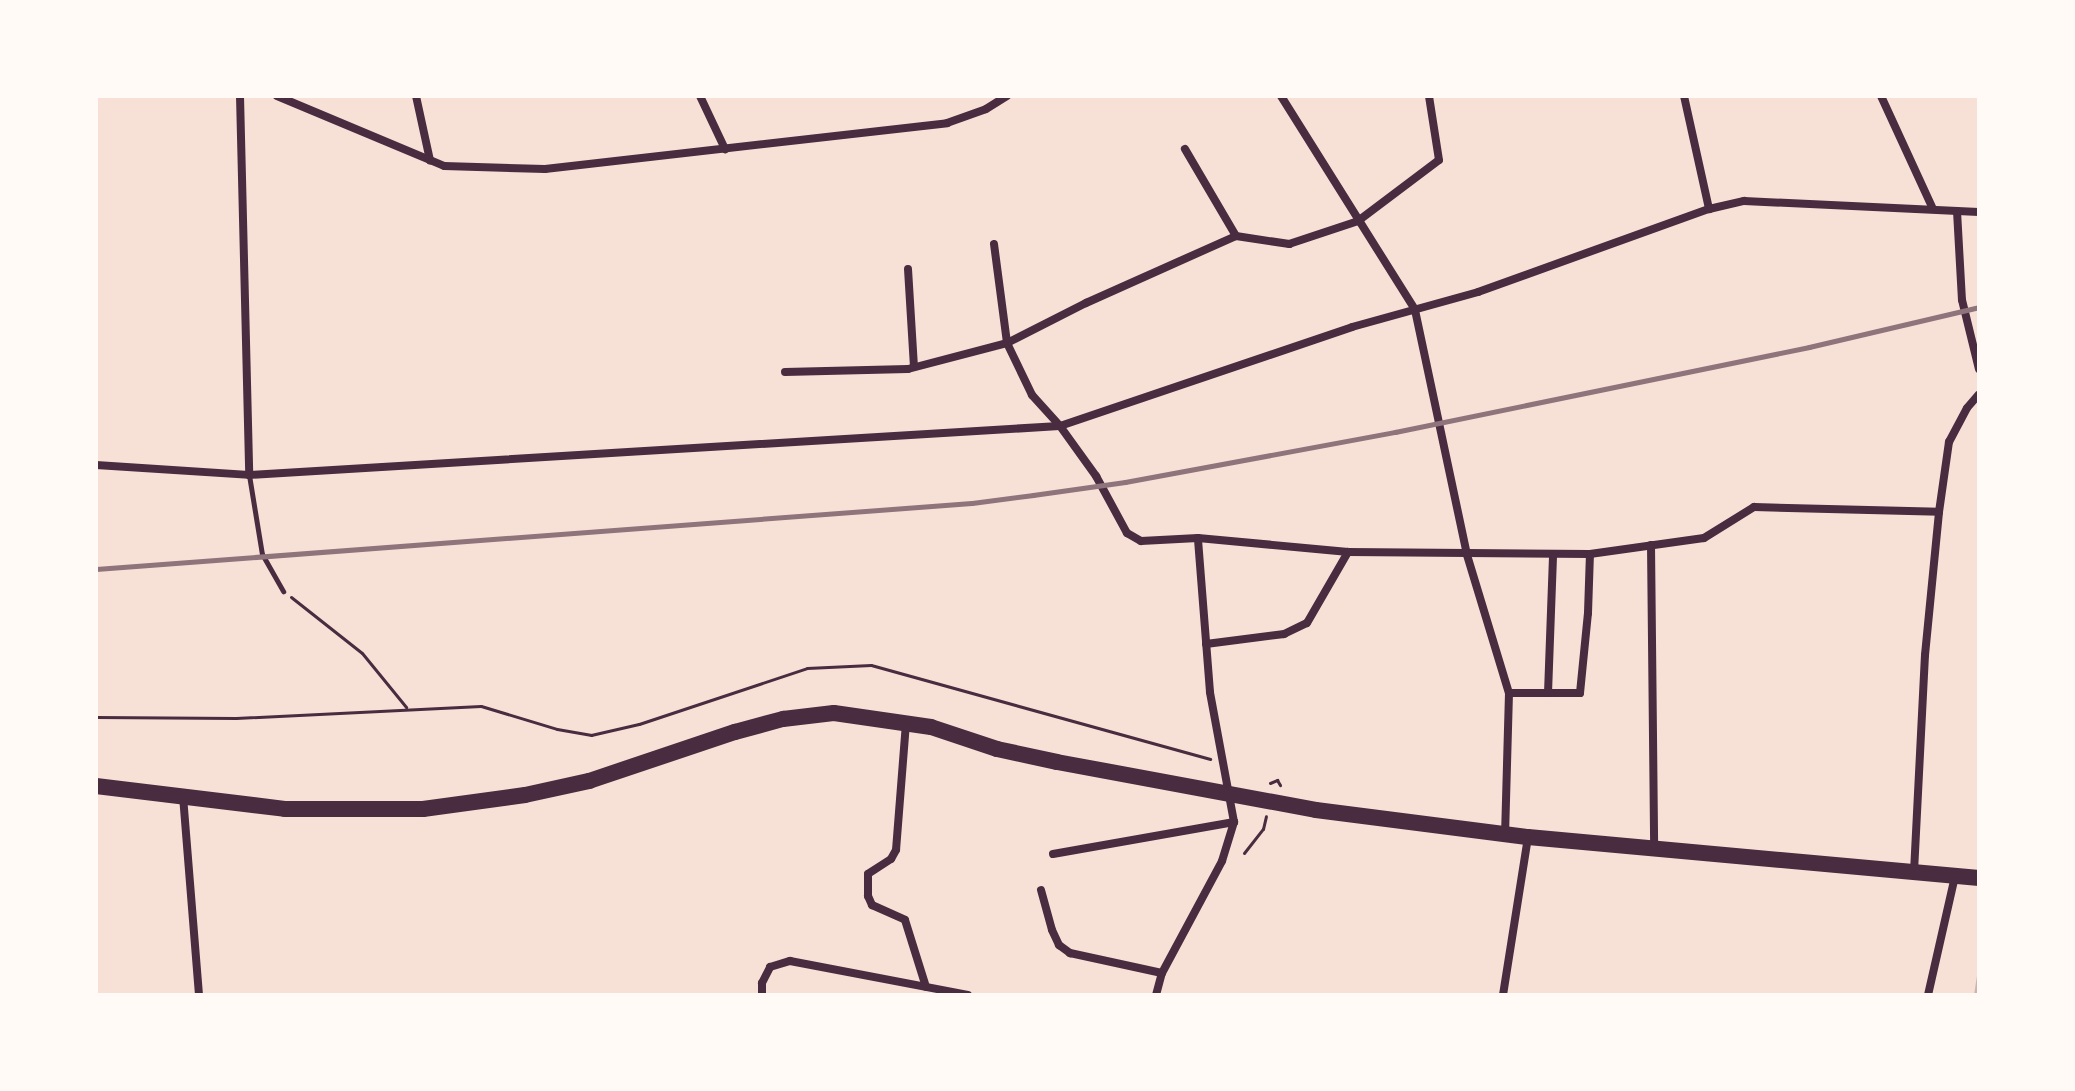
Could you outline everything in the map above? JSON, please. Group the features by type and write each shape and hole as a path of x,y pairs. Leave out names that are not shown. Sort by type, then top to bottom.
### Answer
{"highway":[{"path":"96,786 285,809 423,809 525,795 589,781 783,719 834,713 906,723 997,749 1316,810 1654,850 1979,878"}],"street":[{"path":"240,96 249,475"},
{"path":"277,96 444,166 545,169 947,123 986,109 1007,96"},
{"path":"416,96 430,160"},
{"path":"700,96 725,149"},
{"path":"1281,96 1415,310 1467,555 1509,693 1505,834"},
{"path":"785,372 914,367 1007,343 1086,303 1236,236 1289,244 1358,221 1439,160 1429,96"},
{"path":"1684,96 1709,209"},
{"path":"1881,96 1933,209"},
{"path":"1185,149 1236,236"},
{"path":"96,465 249,475 1060,426 1478,292 1709,209 1744,201 1979,212"},
{"path":"1957,211 1962,300 1979,369"},
{"path":"994,244 1007,343 1032,395 1060,426 1096,476 1127,533 1141,541 1198,538 1348,552 1590,554 1704,538 1754,507 1939,512"},
{"path":"908,269 914,367"},
{"path":"1914,872 1925,655 1939,512 1949,442 1967,408 1979,394"},
{"path":"1156,995 1162,973 1222,861 1234,822 1231,794 1221,763 1206,644 1198,538"},
{"path":"1651,545 1654,850"},
{"path":"1206,644 1284,634 1307,623 1348,552"},
{"path":"1548,693 1553,554"},
{"path":"1509,693 1580,693 1590,554"},
{"path":"906,723 896,850 891,859 868,874 868,896 872,905 905,920 926,987"},
{"path":"183,795 199,995"},
{"path":"1053,854 1234,822"},
{"path":"1503,995 1528,837"},
{"path":"1928,995 1955,875"},
{"path":"1041,890 1052,930 1059,945 1070,953 1162,973"},
{"path":"762,995 762,983 770,967 790,961 968,995"}],"lane":[{"path":"249,475 249,493 262,554 283,591"}],"path":[{"path":"283,591 362,653 406,707"},
{"path":"96,717 236,718 406,707 481,706 557,729 591,735 695,707 761,680 807,668 871,665 1221,763"},
{"path":"1267,785 1277,780 1281,785 1273,788"},
{"path":"1244,853 1263,829"}],"building":[{"path":"1977,976 1979,995 1974,995"}],"railway":[{"path":"96,569 972,503 1033,495 1125,482 1395,432 1809,347 1979,307"}]}
